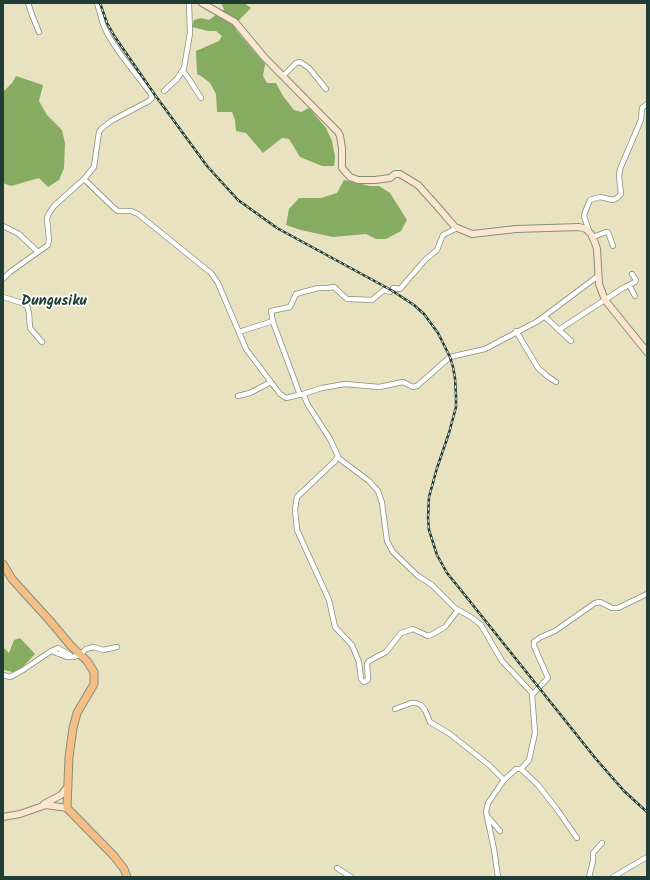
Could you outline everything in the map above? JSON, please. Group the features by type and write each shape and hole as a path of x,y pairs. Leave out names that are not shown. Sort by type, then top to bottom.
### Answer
{"main road":[{"path":"3,564 12,579 77,656 93,669 95,681 77,712 73,728 69,757 67,808 69,812 114,856 124,869 127,877"}],"street":[{"path":"28,3 39,32"},
{"path":"3,279 10,272 46,247 49,242 48,215 54,206 84,179 94,165 99,132 101,129 116,118 152,98 151,94 121,55 108,35 97,3"},
{"path":"164,91 174,83 182,71 190,33 189,3"},
{"path":"202,3 235,22 265,58 338,132 342,148 342,168 347,175 364,180 390,178 395,174 400,174 418,185 457,228 472,234 516,229 579,227 589,231"},
{"path":"283,76 296,62 300,62 309,68 326,89"},
{"path":"182,71 188,77 201,98"},
{"path":"647,104 642,108 640,120 620,169 619,176 621,194 613,200 600,196 590,200 584,216 597,249 599,284 605,300 647,352"},
{"path":"84,179 118,211 131,211 138,214 211,273 218,283 246,349 281,396 286,398 322,388 344,384 379,387 403,382 413,387 417,386 450,357 485,349 516,331 545,317 598,276"},
{"path":"3,226 19,234 38,252"},
{"path":"457,228 443,235 437,250 425,260 400,289 393,288 390,292 384,290 374,300 372,300 346,299 334,287 318,288 296,294 292,305 289,307 271,310 270,313 302,394 330,439 338,457 369,481 378,491 382,503 387,541 393,552 420,578 432,585 458,610 468,615 481,625 502,661 533,694 535,733 529,760 521,769 516,769 504,780 488,803 486,814 494,849 498,877"},
{"path":"593,237 608,232 613,246"},
{"path":"560,329 636,280 632,274"},
{"path":"629,285 636,296"},
{"path":"3,297 27,306 31,330 42,342"},
{"path":"545,317 571,340"},
{"path":"239,332 273,321"},
{"path":"516,331 538,368 556,382"},
{"path":"238,396 250,393 271,382"},
{"path":"338,457 297,497 295,508 296,522 301,539 329,600 335,627 352,645 359,662 361,679 365,682 368,680 369,661 386,652 401,633 412,629 428,636 432,636 445,627 458,610"},
{"path":"533,694 548,678 534,646 534,642 555,631 595,603 600,602 612,608 618,608 647,594"},
{"path":"3,675 10,677 51,651 67,657 77,656 86,649 94,647 103,650 117,647"},
{"path":"395,709 411,703 421,705 430,722 450,734 489,765 504,780"},
{"path":"521,769 538,785 577,838"},
{"path":"3,817 20,814 41,806 61,795 68,786"},
{"path":"41,806 51,805 67,808"},
{"path":"486,814 500,831"},
{"path":"589,877 593,861 593,853 602,843"},
{"path":"613,877 647,857"},
{"path":"337,868 351,877"}],"green space":[{"path":"221,3 244,3 251,8 238,21 236,30 265,64 263,76 267,83 276,83 283,96 294,110 301,112 309,108 326,128 332,141 335,157 334,166 322,166 300,157 289,139 282,138 263,153 246,133 236,131 235,120 232,112 217,112 216,94 210,83 197,74 196,51 219,41 222,36 216,31 208,31 192,27 194,20 201,18 209,20 224,9"},
{"path":"16,76 43,85 39,101 47,115 62,130 65,143 64,168 59,180 48,187 39,178 11,186 3,183 3,95 4,91 12,83"},
{"path":"344,180 370,186 379,186 390,193 407,220 401,231 386,239 376,239 366,234 333,237 286,225 289,209 299,198 321,198 337,193"},
{"path":"20,638 35,654 17,673 4,670 3,647 9,653 14,640"}],"railway":[{"path":"100,3 107,23 115,37 155,95 207,166 238,200 277,228 391,290 414,305 424,314 438,333 450,357 453,367 456,407 429,497 429,530 437,555 447,573 596,759 624,791 647,812"}],"district":[{"name":"Dungusiku","path":"54,302"}]}
